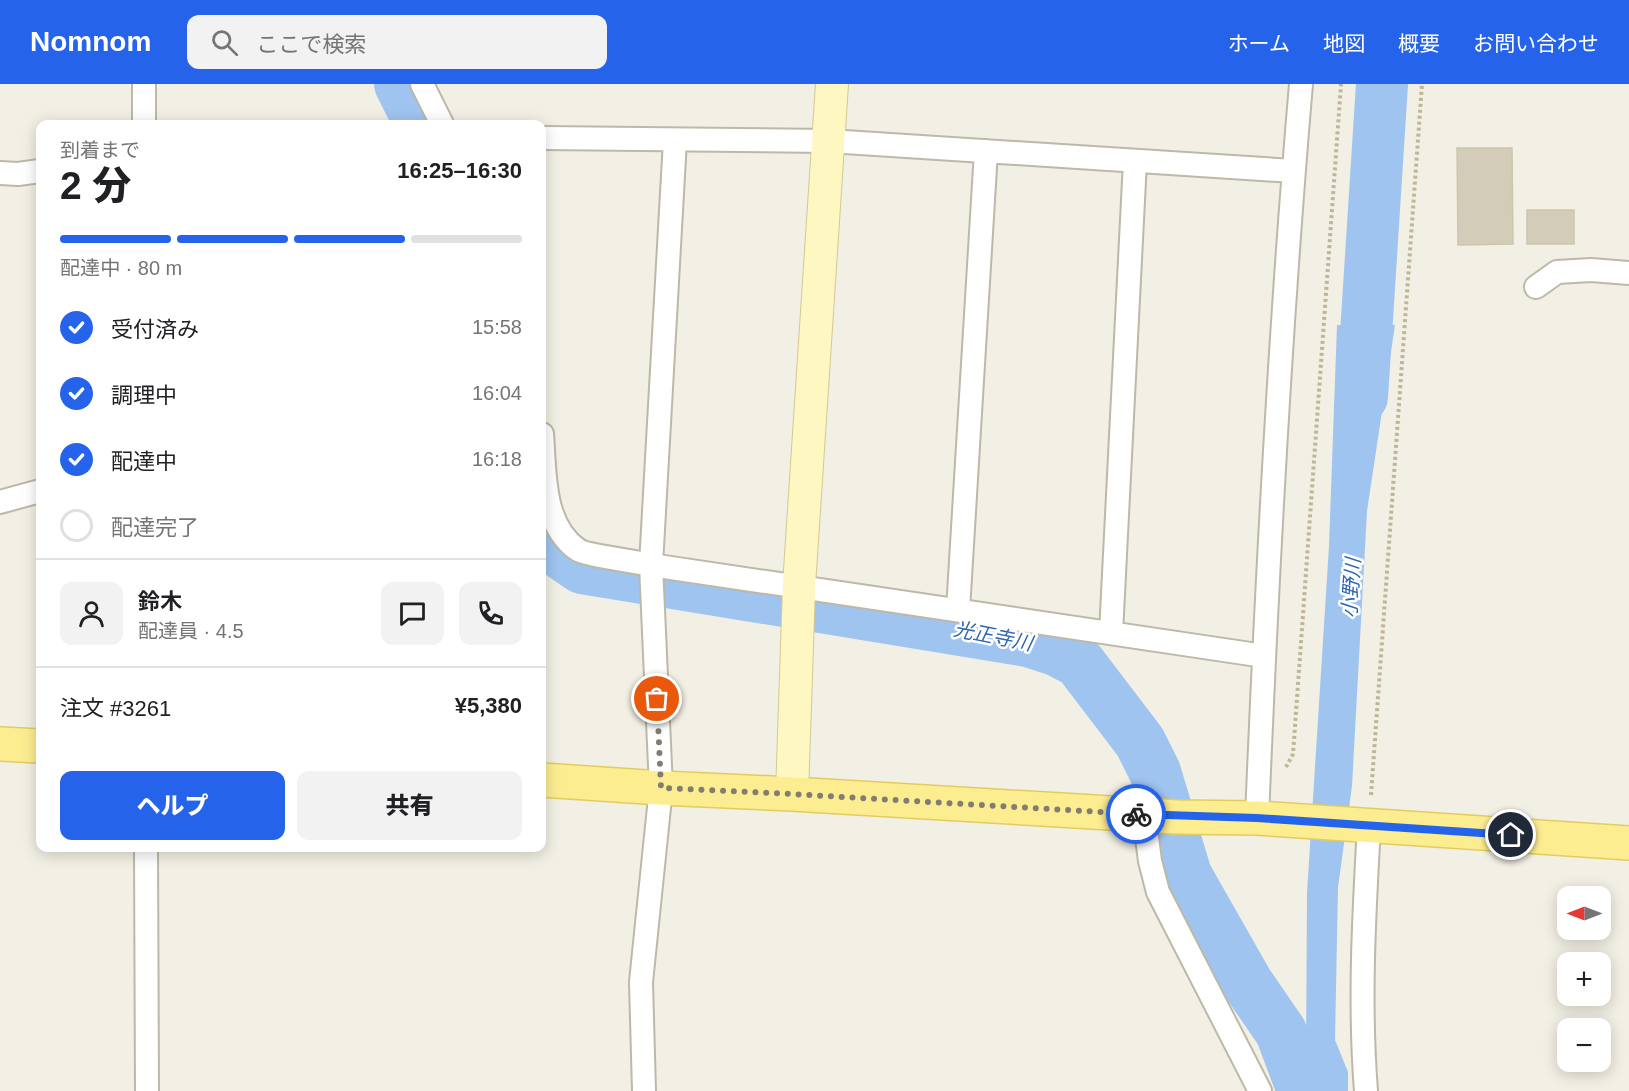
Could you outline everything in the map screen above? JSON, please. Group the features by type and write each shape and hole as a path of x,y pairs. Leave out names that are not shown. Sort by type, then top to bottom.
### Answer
{"main road":[{"path":"0,744 36,746"},
{"path":"546,780 1158,816 1269,819 1629,843"}],"street":[{"path":"144,84 144,120"},
{"path":"422,84 440,120"},
{"path":"792,794 799,586 832,84"},
{"path":"1269,819 1264,656 1293,171 1301,84"},
{"path":"546,138 829,141 1293,171"},
{"path":"644,1091 641,982 661,788 651,565 675,140"},
{"path":"958,610 986,151"},
{"path":"1111,633 1135,161"},
{"path":"0,173 36,172"},
{"path":"1536,287 1557,272 1591,270 1629,273"},
{"path":"546,485 547,498 558,529 579,552 651,565 1264,656"},
{"path":"0,502 36,492"},
{"path":"1158,816 1150,861 1158,892 1260,1091"},
{"path":"1364,826 1362,1048 1366,1091"},
{"path":"146,852 147,1091"}],"path":[{"path":"1283,773 1293,754 1341,84"},
{"path":"1364,826 1422,84"}],"green space":[{"path":"1361,84 1399,84 1387,325 1348,325"}],"water":[{"path":"1337,325 1395,325 1367,511 1352,786 1338,887 1335,1040 1348,1072 1348,1091 1300,1091 1306,1062 1307,893 1329,546"}],"building":[{"path":"1457,148 1512,148 1513,244 1458,245"},
{"path":"1527,210 1574,210 1574,244 1527,244"}],"waterway":[{"name":"光正寺川","path":"400,84 418,120"},
{"name":"小野川","path":"1362,397 1382,84"},
{"name":"光正寺川","path":"546,536 563,555 582,568 1028,641 1056,650 1079,662 1140,742 1155,772 1186,875 1248,984 1281,1032 1303,1091"}],"way so far":[{"path":"657,699 661,788 1136,814"}],"route":[{"path":"1136,814 1257,818 1511,835"}]}
